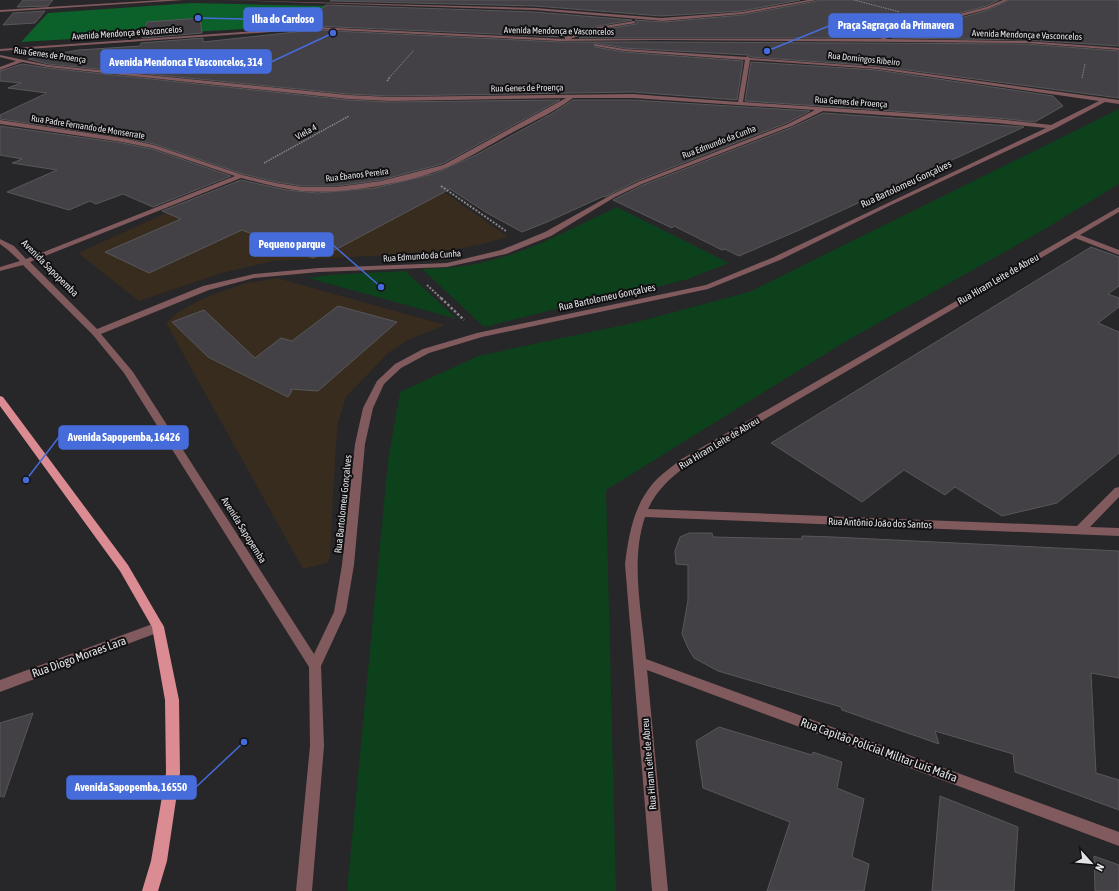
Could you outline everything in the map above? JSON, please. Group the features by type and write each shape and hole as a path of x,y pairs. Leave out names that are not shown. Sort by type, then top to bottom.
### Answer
{"main road":[{"path":"0,399 124,568 158,627 172,700 173,773 159,862 150,891"}],"street":[{"path":"0,11 182,0"},
{"path":"224,0 535,9 663,20"},
{"path":"560,40 577,33 607,26 742,13 815,0"},
{"path":"880,40 897,32 987,8 1006,0"},
{"path":"642,25 663,20"},
{"path":"621,30 635,27"},
{"name":"Avenida Mendonça e Vasconcelos","path":"0,50 314,28 427,35 560,40 660,39 1026,42 1119,49"},
{"path":"594,40 605,34"},
{"name":"Rua Domingos Ribeiro","path":"560,40 607,46 624,50 748,57 877,68 1119,102"},
{"name":"Rua Domingos Ribeiro","path":"594,40 607,46"},
{"name":"Rua Genes de Proença","path":"0,56 48,66 313,94 373,98 633,96 740,104 822,108 1055,127"},
{"path":"740,104 748,57"},
{"path":"0,69 21,61"},
{"name":"Rua Ébanos Pereira","path":"241,176 276,185 302,189 337,189 373,184 423,173 445,166 475,151 573,97"},
{"name":"Rua Bartolomeu Gonçalves","path":"316,666 340,612 348,565 360,444 368,408 380,383 398,366 426,351 480,335 708,287 740,275 779,258 888,204 1055,127 1104,100"},
{"name":"Rua Edmundo da Cunha","path":"96,333 206,288 229,281 254,276 319,270 447,265 503,252 548,234 613,196 640,183 716,152 790,125 822,108"},
{"name":"Rua Padre Fernando de Monserrate","path":"0,122 128,141 154,147 241,176"},
{"path":"0,269 24,262 241,176"},
{"name":"Rua Hiram Leite de Abreu","path":"660,891 631,564 634,532 640,513 648,497 660,481 684,462 1119,209"},
{"path":"1074,235 1119,253"},
{"name":"Avenida Sapopemba","path":"0,241 11,248 96,333 128,372 316,666"},
{"path":"1079,531 1119,491"},
{"name":"Rua Antônio João dos Santos","path":"640,513 1119,532"},
{"name":"Rua Diogo Moraes Lara","path":"0,686 158,627"},
{"name":"Rua Capitão Policial Militar Luis Mafra","path":"639,662 1119,839"},
{"path":"304,891 317,746 316,666"}],"path":[{"path":"854,0 936,22"},
{"path":"373,98 427,35"},
{"path":"1078,97 1090,46"},
{"name":"Viela 4","path":"241,176 374,102 373,98"},
{"path":"423,173 524,244"},
{"path":"408,266 480,335"}],"shaded area":[{"path":"423,177 508,237 479,245 431,253 273,261 222,273 139,301 78,253 223,187 248,185 296,192 327,192 390,184"},
{"path":"277,278 445,325 408,340 388,353 346,397 338,423 330,557 327,563 303,569 166,323 177,313 196,302 217,293 243,284"}],"green space":[{"path":"192,3 370,7 345,23 21,42 48,13"},
{"path":"1119,109 1119,184 1033,236 848,340 606,490 616,891 347,891 388,461 400,392 478,356 633,323 749,292"},
{"path":"617,207 729,263 688,279 618,297 552,310 484,327 422,269 466,266 524,250"},
{"path":"405,271 457,319 308,278 328,275"}],"building":[{"path":"23,0 53,0 48,6 17,7"},
{"path":"800,0 742,11 661,16 535,6 330,1"},
{"path":"818,0 999,0 986,6 895,30 880,38 579,38 599,30 638,23 635,20 663,22 742,15"},
{"path":"1009,0 1119,0 1119,46 1026,40 892,38 988,10"},
{"path":"326,5 535,12 632,20 598,26 564,37 314,26 300,27"},
{"path":"45,11 35,23 3,25 13,13"},
{"path":"200,18 202,33 142,38 147,22"},
{"path":"314,30 560,42 1026,44 1119,51 1119,98 877,66 751,57 748,55 624,48 595,43 595,47 624,52 743,61 737,100 633,92 390,96 348,94 48,64 28,59 79,50 140,46 141,43 203,38 203,42"},
{"path":"751,62 877,70 1053,96 1063,106 1035,122 997,118 745,101"},
{"path":"22,64 348,100 390,102 560,100 442,164 381,180 337,186 302,186 276,182 243,174 154,144 122,137 0,119 0,115 47,93 8,88 21,83 0,81 0,71"},
{"path":"573,100 633,100 810,111 787,123 637,181 605,197 604,196 522,232 487,213 450,189 335,250 332,249 313,258 242,230 149,273 105,252 181,219 162,211 241,180 286,190 317,193 375,188 433,174 474,156 553,113"},
{"path":"823,113 1024,127 739,256 725,249 722,250 674,226 672,228 613,200 643,185 793,127"},
{"path":"0,126 122,143 152,149 231,176 153,207 123,194 96,204 90,201 69,210 7,192 57,170 12,163 22,159 0,155"},
{"path":"1091,247 1119,257 1119,286 1108,294 1119,298 1119,307 1098,323 1119,332 1119,453 1057,503 1002,516 955,487 945,495 904,470 862,502 771,443"},
{"path":"338,306 397,322 318,391 290,389 292,391 288,397 208,357 172,322 204,310 255,358 281,338 292,341"},
{"path":"689,533 712,533 713,537 802,539 802,536 833,537 1119,551 1119,678 1091,673 1096,773 1119,780 1119,810 1015,772 1013,754 935,731 939,744 842,710 841,707 718,671 694,658 682,634 688,600 688,565 676,564 675,551 680,537"},
{"path":"33,713 4,797 0,796 0,723"},
{"path":"719,727 812,755 813,752 842,762 837,788 864,799 852,857 869,864 864,891 767,891 790,822 703,788 696,741"},
{"path":"940,796 1018,827 1014,891 932,891"},
{"path":"1094,856 1119,865 1119,891 1095,891"}],"place":[{"name":"Ilha do Cardoso","path":"198,18"},
{"name":"Avenida Mendonca E Vasconcelos, 314","path":"333,33"},
{"name":"Praça Sagraçao da Primavera","path":"767,51"},
{"name":"Pequeno parque","path":"381,287"},
{"name":"Avenida Sapopemba, 16426","path":"26,480"},
{"name":"Avenida Sapopemba, 16550","path":"244,742"}]}
